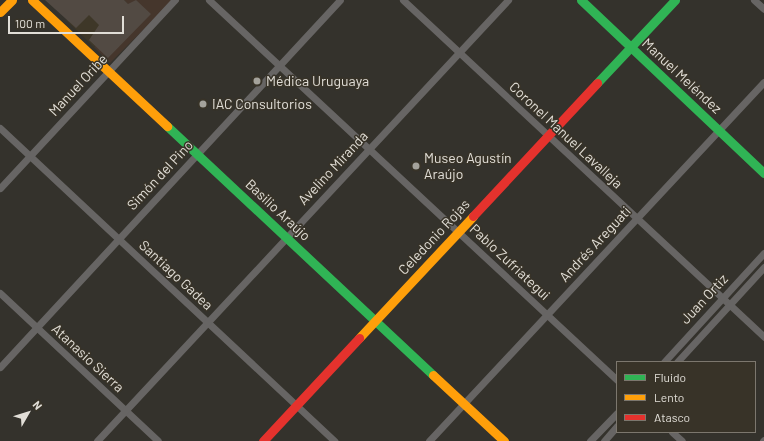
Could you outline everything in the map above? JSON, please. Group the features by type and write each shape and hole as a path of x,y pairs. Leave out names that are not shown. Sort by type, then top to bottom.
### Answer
{"street":[{"path":"0,12 12,0"},
{"name":"Basilio Araújo","path":"32,0 504,441"},
{"name":"Manuel Oribe","path":"0,188 175,0"},
{"name":"Pablo Zufriategui","path":"209,0 616,379"},
{"name":"Simón del Pino","path":"0,367 340,0"},
{"name":"Coronel Manuel Lavalleja","path":"403,0 764,337"},
{"name":"Avelino Miranda","path":"97,441 508,0"},
{"name":"Manuel Meléndez","path":"581,0 764,173"},
{"name":"Celedonio Rojas","path":"263,441 675,0"},
{"path":"754,0 764,9"},
{"name":"Andrés Areguati","path":"429,441 764,82"},
{"name":"Santiago Gadea","path":"0,128 334,441"},
{"name":"Juan Ortiz","path":"665,361 764,253"},
{"name":"Juan Ortiz","path":"678,361 764,267"},
{"name":"Atanasio Sierra","path":"0,293 158,441"},
{"path":"590,441 616,414"},
{"path":"604,441 616,427"},
{"path":"673,433 682,441"}],"shaded area":[{"path":"85,0 124,0 131,7 94,47 66,20"},
{"path":"124,0 173,0 110,63 94,47 131,7"}],"building":[{"path":"45,0 124,0 128,4 136,0 151,14 108,58 89,40 99,25 89,15 76,28"}],"traffic: fast":[{"path":"581,0 764,173"},
{"path":"597,83 675,0"},
{"path":"167,126 433,375"}],"traffic: slow":[{"path":"0,12 12,0"},
{"path":"32,0 167,126"},
{"path":"359,338 473,216"},
{"path":"433,375 504,441"}],"traffic: jam":[{"path":"473,216 597,83"},
{"path":"263,441 359,338"}],"place":[{"name":"Médica Uruguaya","path":"257,81"},
{"name":"IAC Consultorios","path":"203,104"},
{"name":"Museo Agustín Araújo","path":"416,166"}]}
